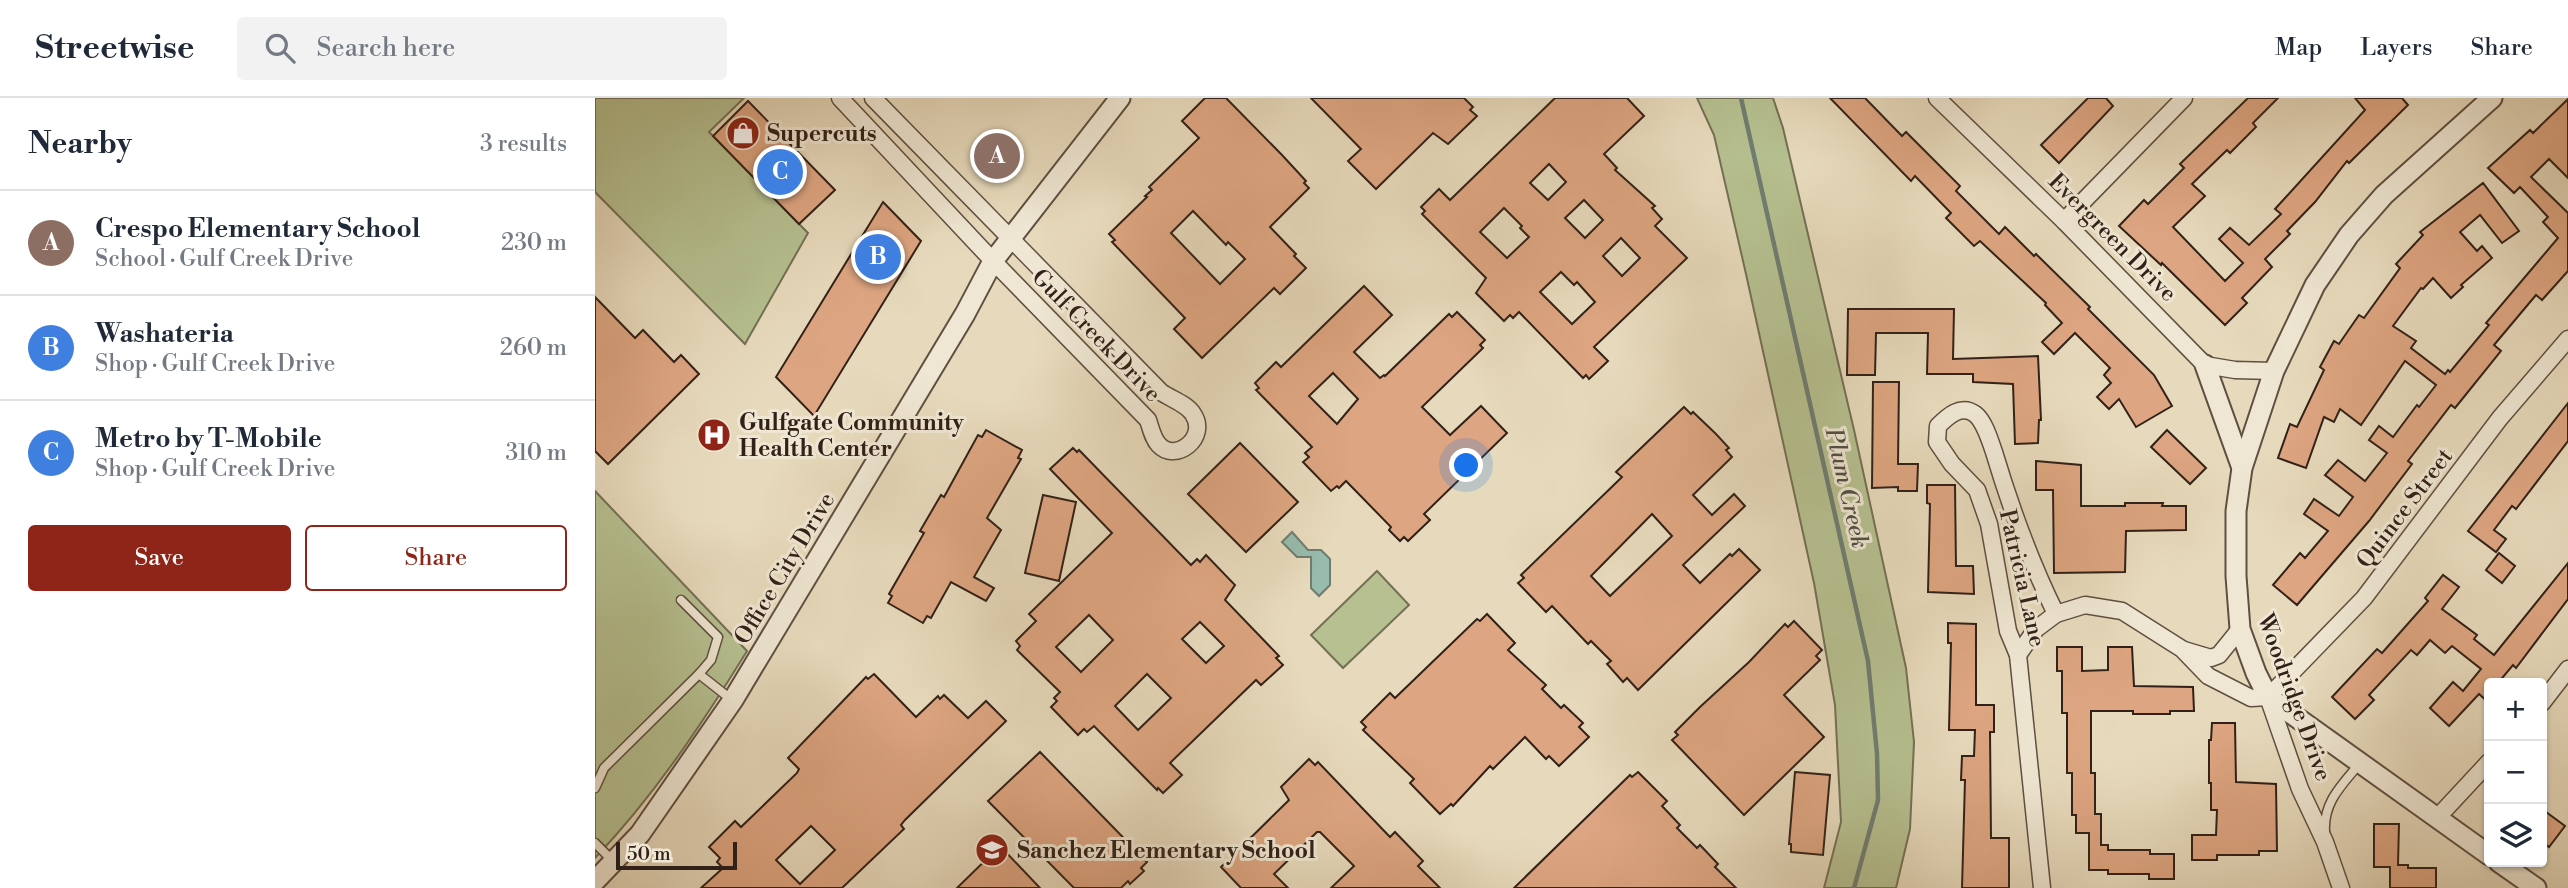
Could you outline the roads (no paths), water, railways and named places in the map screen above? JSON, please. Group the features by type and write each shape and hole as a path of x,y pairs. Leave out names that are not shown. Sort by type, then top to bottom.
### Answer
{"street":[{"name":"Gulf Creek Drive","path":"840,98 993,261 1148,420 1153,436 1163,449 1173,451 1190,444 1197,435 1198,424 1193,412 1161,393 873,98"},
{"name":"Office City Drive","path":"595,881 640,834 733,700 958,326 993,261 1120,98"},
{"name":"Evergreen Drive","path":"1937,98 2064,221 2205,365"},
{"path":"2064,221 2184,98"},
{"name":"Woodridge Drive","path":"2341,888 2325,842 2300,789 2268,697 2240,629 2236,576 2236,511 2242,468 2274,371 2315,285 2349,235 2384,195 2492,98"},
{"name":"Quince Street","path":"2268,697 2364,598 2500,418 2568,339"},
{"path":"2242,468 2205,365 2235,370 2274,371"},
{"name":"Patricia Lane","path":"2042,888 2018,654 2008,631 1989,524 1977,490 1952,464 1937,442 1938,426 1952,413 1966,410 1977,415 1989,436 2029,558 2056,614"},
{"path":"2018,654 2036,629 2056,614 2085,605 2122,611 2182,649 2209,676 2251,698 2268,697 2484,851"},
{"path":"2182,649 2211,659 2219,655 2240,629"},
{"path":"2547,696 2568,669"},
{"path":"2437,818 2484,767"},
{"path":"2506,867 2536,888"}],"lane":[{"path":"595,788 604,768 711,660 718,637 681,600"},
{"path":"699,674 733,700"},
{"path":"2325,842 2324,817 2328,804 2360,762"},
{"path":"595,843 614,862"}],"waterway":[{"name":"Plum Creek","path":"1741,98 1868,661 1877,754 1878,800 1854,888"}],"place":[{"name":"Supercuts","path":"743,133"},
{"name":"Crespo Elementary School","path":"997,156"},
{"name":"Metro by T-Mobile","path":"780,172"},
{"name":"Washateria","path":"878,257"},
{"name":"Gulfgate Community Health Center","path":"714,435"},
{"name":"Sanchez Elementary School","path":"992,850"}]}
